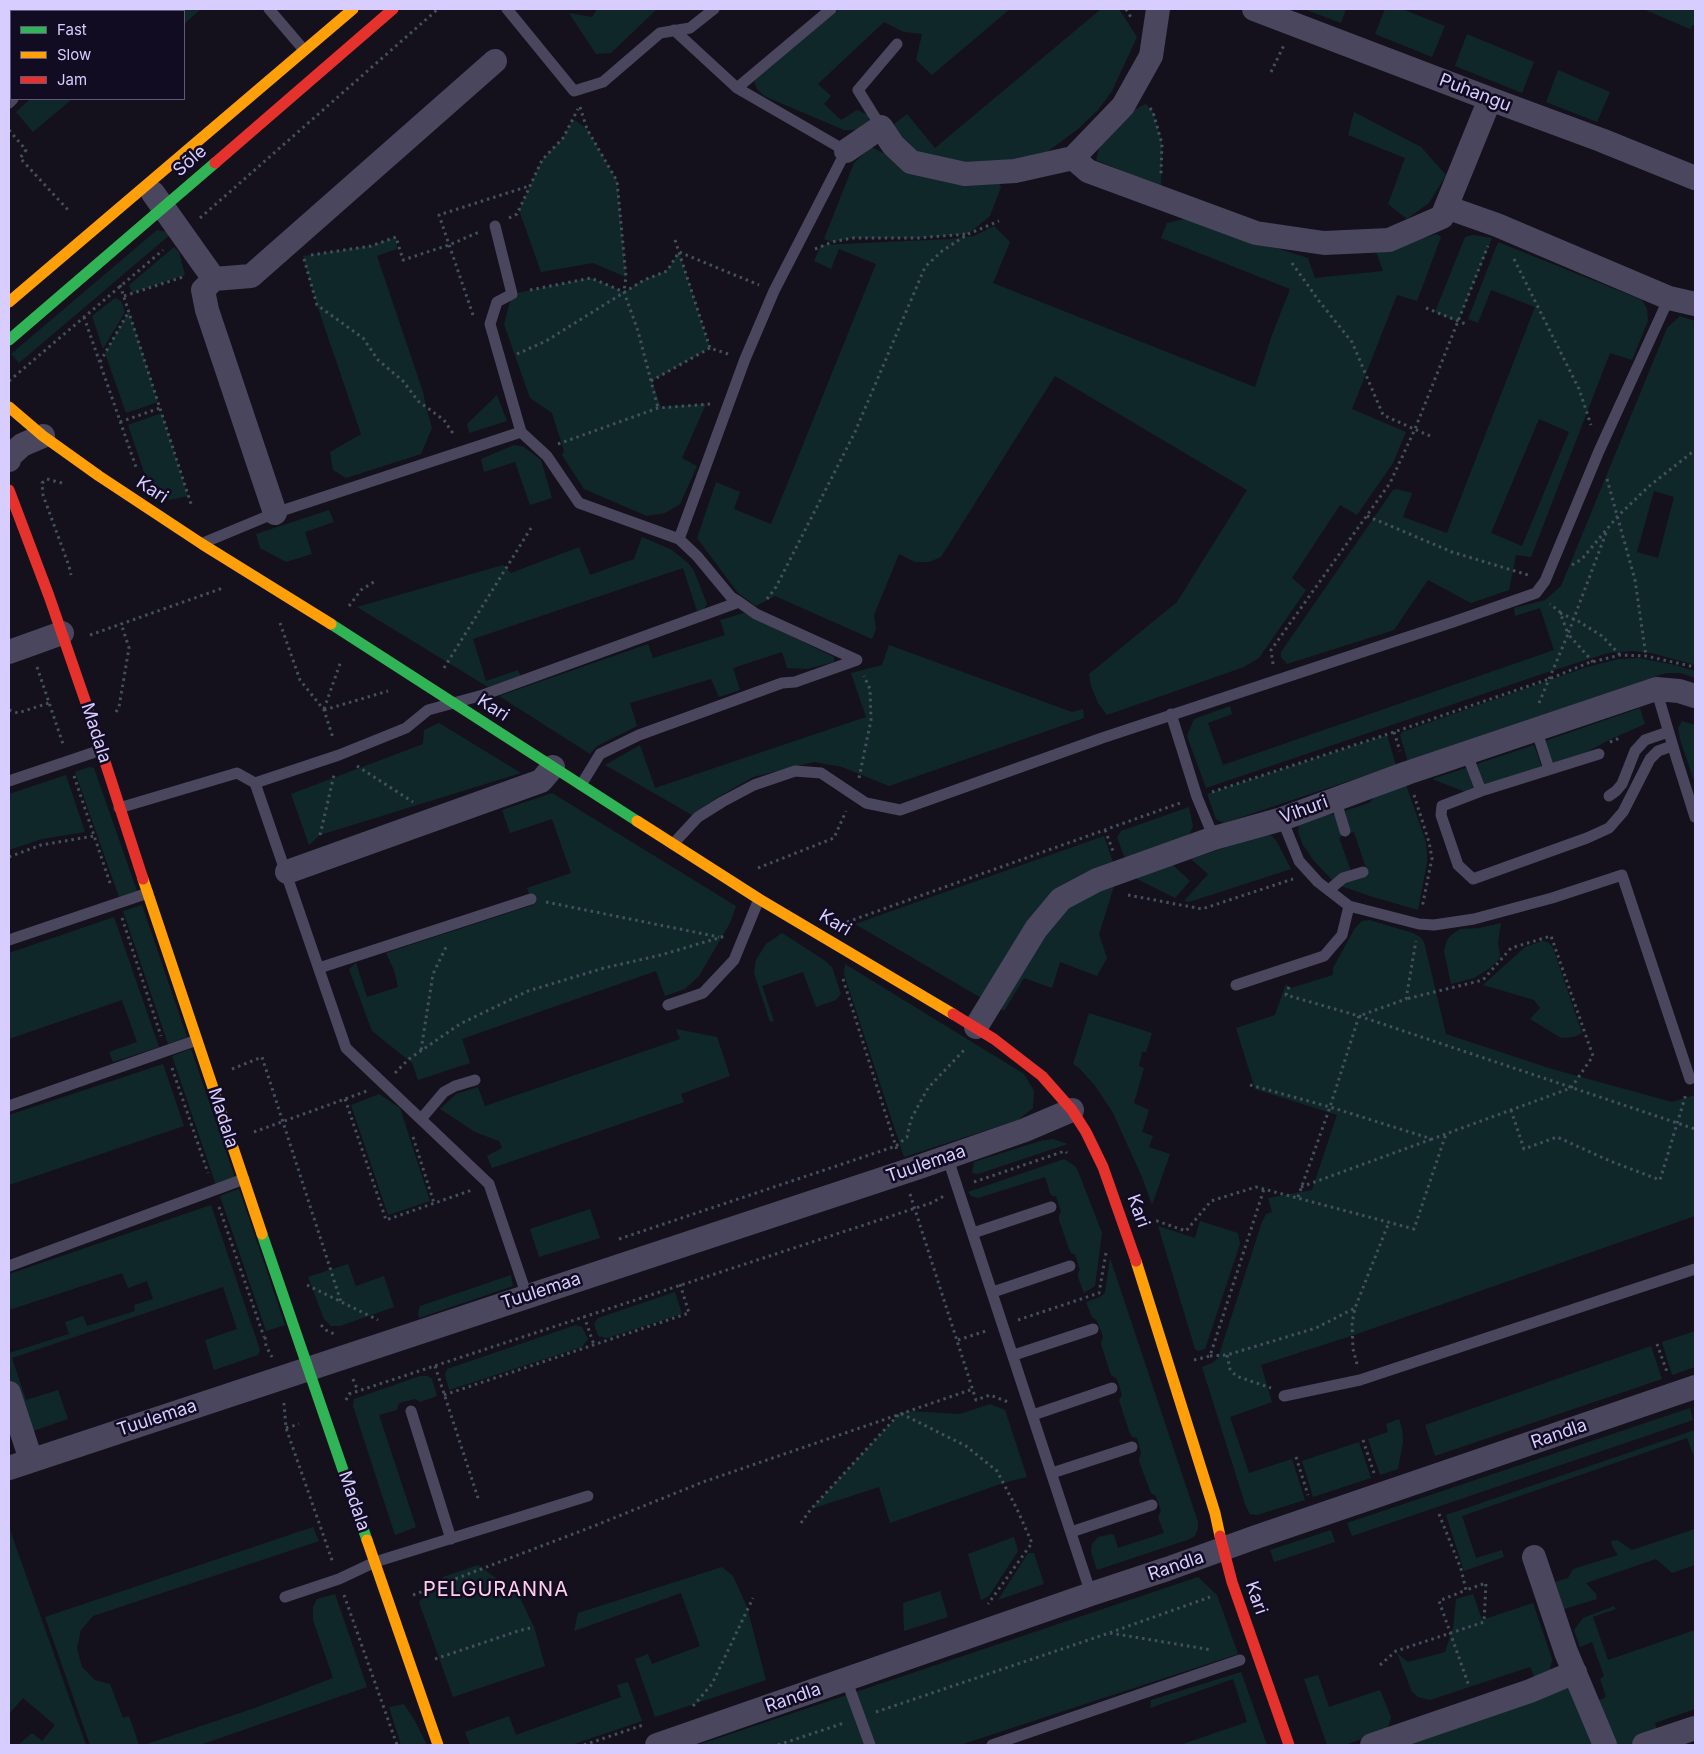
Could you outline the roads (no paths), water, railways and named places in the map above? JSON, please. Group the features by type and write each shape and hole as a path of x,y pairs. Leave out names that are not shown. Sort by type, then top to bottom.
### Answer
{"street":[{"name":"Sõle","path":"9,340 163,207 313,61 353,9"},
{"name":"Sõle","path":"9,302 147,186 313,61 394,9"},
{"path":"846,151 881,127 893,145 911,162 965,174 1014,171 1073,158 1123,106 1151,56 1158,9"},
{"name":"Puhangu","path":"1254,9 1601,140 1695,178"},
{"path":"210,275 252,276 495,62"},
{"path":"1073,158 1088,171 1256,233 1324,243 1390,240 1442,217 1490,99"},
{"path":"147,186 210,275"},
{"path":"1446,206 1497,225 1669,298 1695,304"},
{"path":"210,275 203,290 207,310 275,512"},
{"name":"Kari","path":"9,407 43,436 99,476 202,544 759,899 994,1038 1042,1076 1072,1110 1086,1132 1103,1167 1127,1232 1215,1513 1222,1550 1232,1582 1289,1745"},
{"path":"9,460 9,457 22,445 43,436"},
{"name":"Madala","path":"9,490 62,633 307,1368 438,1745"},
{"path":"19,648 62,633"},
{"name":"Vihuri","path":"976,1027 1036,929 1061,900 1097,880 1214,838 1282,819 1407,772 1656,689 1679,691 1695,696"},
{"path":"287,872 541,781 553,768"},
{"name":"Tuulemaa","path":"20,1464 904,1172 1025,1130 1072,1110"},
{"name":"Randla","path":"657,1745 1091,1594 1695,1388"},
{"path":"9,1393 20,1464"},
{"path":"1534,1557 1575,1672 1605,1745"},
{"path":"1372,1745 1548,1685 1575,1672"},
{"path":"1644,1745 1695,1728"}],"lane":[{"path":"269,9 313,61"},
{"path":"506,9 574,91 603,82 660,33 690,28 714,9"},
{"path":"737,88 831,9"},
{"path":"674,30 737,88 846,151 774,291 745,359 679,539"},
{"path":"881,127 858,90 897,44"},
{"path":"495,226 512,294 498,302 490,324 521,432 547,456 579,503 679,539 697,556 731,596 756,614 857,660 795,682 782,683 639,735 600,754 581,785"},
{"path":"672,844 698,817 722,802 754,785 795,771 822,773 866,803 900,810 1171,714 1536,593 1545,581 1599,451 1669,298"},
{"path":"202,544 275,512 521,432"},
{"path":"255,783 339,755 406,728 428,710 483,695 739,602"},
{"path":"1656,689 1695,817"},
{"path":"1171,714 1197,797 1214,838"},
{"path":"1536,729 1549,769"},
{"path":"1609,796 1622,784 1635,751 1645,740 1668,732"},
{"path":"1599,754 1481,791 1442,806 1441,815 1458,865 1473,879 1587,838 1609,828 1623,812 1650,759 1658,751 1672,746"},
{"path":"9,781 101,750"},
{"path":"1466,752 1481,791"},
{"path":"120,808 236,772 255,783 346,1048 489,1184 527,1296"},
{"path":"1335,798 1345,831"},
{"path":"1282,819 1298,861 1318,882 1349,906 1419,924 1434,925 1474,919 1552,898 1622,875 1690,1079"},
{"path":"1329,890 1343,878 1363,872"},
{"path":"9,940 148,893"},
{"path":"319,968 531,899"},
{"path":"668,1005 703,993 734,960 759,899"},
{"path":"1236,985 1324,956 1342,935 1349,906"},
{"path":"9,1106 198,1040"},
{"path":"421,1119 444,1092 455,1086 475,1080"},
{"path":"947,1156 1091,1594"},
{"path":"9,1266 244,1179"},
{"path":"973,1233 1051,1208"},
{"path":"993,1292 1070,1266"},
{"path":"1284,1396 1360,1380 1695,1269"},
{"path":"1014,1355 1093,1329"},
{"path":"1033,1415 1112,1388"},
{"path":"411,1411 451,1539"},
{"path":"1052,1473 1132,1447"},
{"path":"285,1597 339,1579 375,1562 588,1496"},
{"path":"1071,1532 1152,1505"},
{"path":"992,1745 1240,1660"},
{"path":"846,1679 870,1745"}],"district":[{"name":"PELGURANNA","path":"496,1590"}]}
